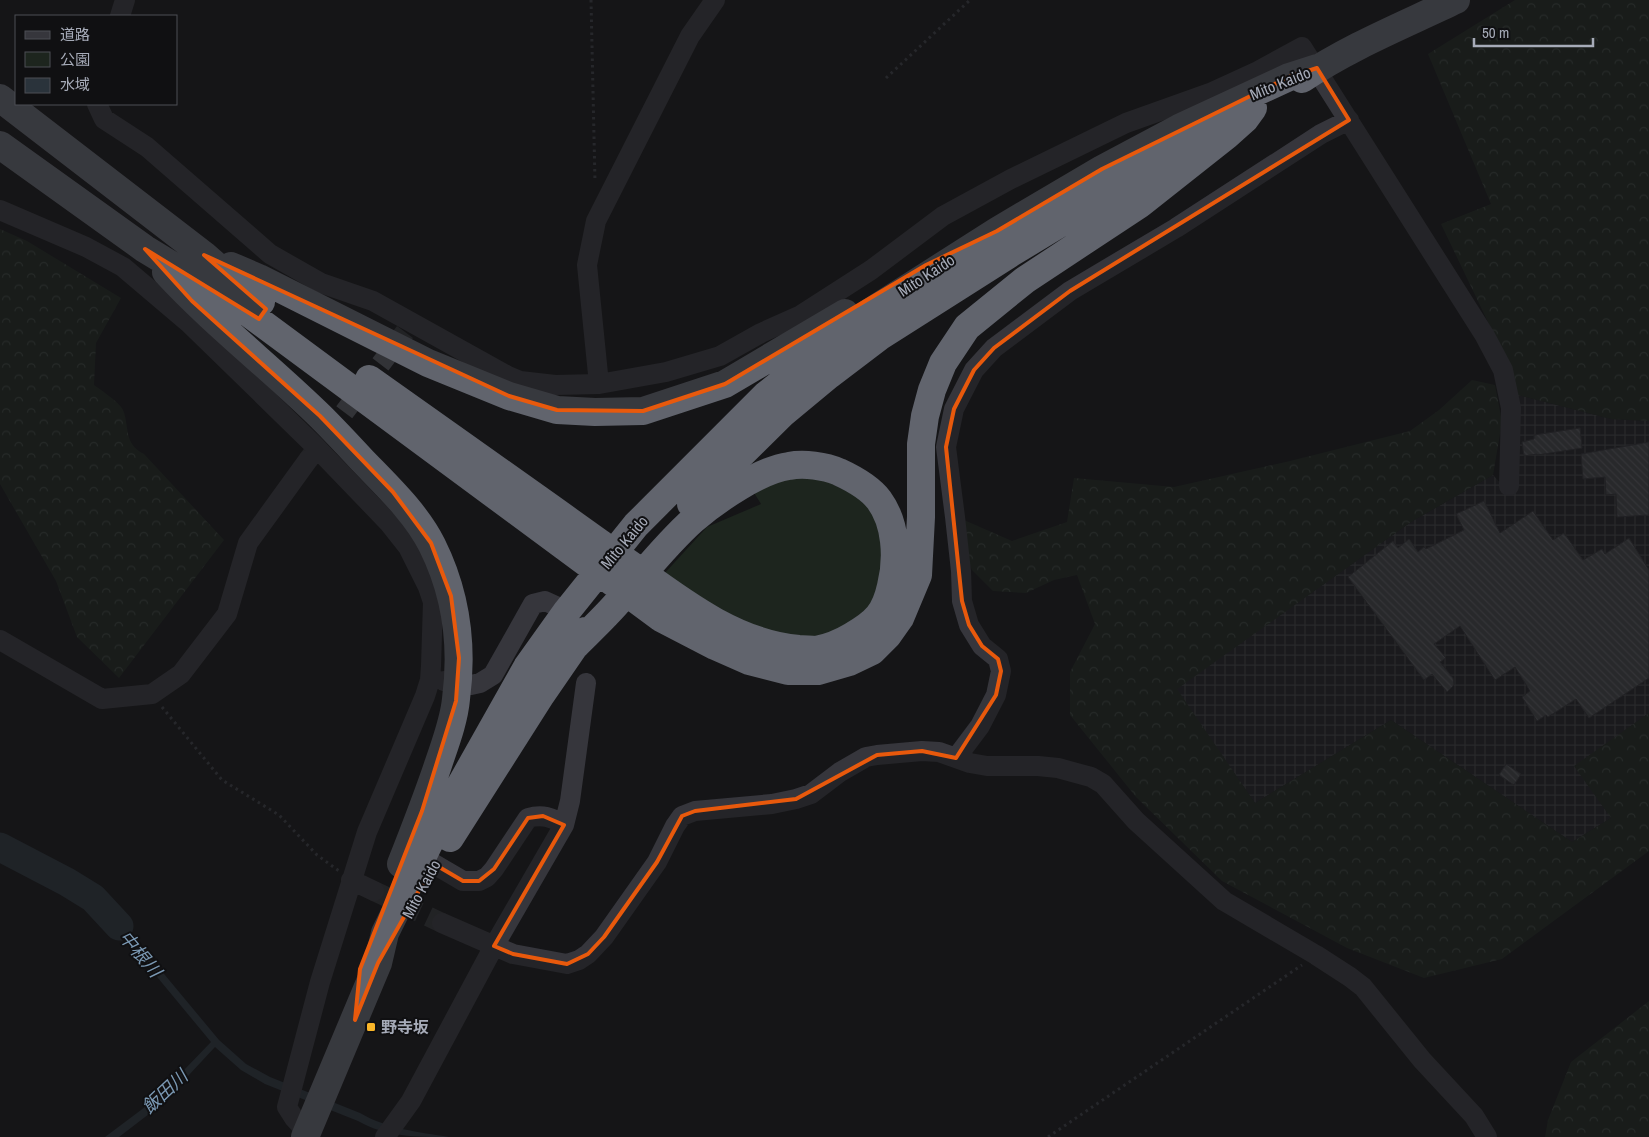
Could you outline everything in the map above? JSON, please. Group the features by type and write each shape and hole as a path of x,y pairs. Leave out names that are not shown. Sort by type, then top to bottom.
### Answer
{"highway":[{"path":"1317,68 1456,0"},
{"name":"Mito Kaido","path":"378,963 398,933 434,864 541,695 609,598 695,499 782,414 879,337 937,299 1110,192 1290,87 1317,68"},
{"name":"Mito Kaido","path":"306,1134 378,963 385,934 438,825 527,667 567,611 636,525 766,395 870,312 997,231 1102,169 1180,128 1288,77 1317,68"},
{"path":"0,98 204,255 246,292 578,542 669,608 715,646 749,661 788,671 818,672 849,662 872,651 888,635 900,618 918,575 921,517 921,444 925,416 942,364 967,327 1025,280 1147,199 1245,119 1253,108"},
{"path":"0,145 145,249 239,306 578,542"},
{"path":"204,255 258,278 428,363 509,396 557,410 595,412 643,411 725,384 918,270 997,231"},
{"path":"145,249 192,300 320,416 393,492 431,544 451,596 458,631 459,658 458,687 448,737 422,811 360,969 355,1020"},
{"path":"576,645 617,603 655,559 694,520 728,493 768,472 790,466 831,469 847,476 877,497 888,513 893,530 894,549 893,580 888,598 879,616 846,640 816,650 785,647 759,640 669,608"}],"street":[{"path":"120,15 125,0"},
{"path":"599,384 587,265 596,221 690,36 715,0"},
{"path":"97,105 104,119 147,147 270,254 321,283 373,301 410,328 520,381 555,385 599,384 666,372 720,356 761,333 801,314 871,270 943,216 1011,179 1126,123 1210,93 1258,71 1302,47 1485,336 1503,370 1511,408 1509,486"},
{"path":"956,758 980,726 996,695 1001,671 998,659 982,646 969,625 962,601 961,571 946,447 954,410 974,370 994,348 1070,291 1176,228 1321,134 1349,120"},
{"path":"0,210 86,247 123,268 189,323 314,445 389,523 408,548 428,587 433,602 430,680 425,696 366,832 318,991 287,1107 306,1134"},
{"path":"0,640 102,700 152,694 181,674 227,614 248,543 308,460"},
{"path":"430,680 470,686 488,679 493,675 533,604 545,601 567,611"},
{"path":"385,1137 411,1101 494,946 564,825 570,801 586,683"},
{"path":"442,923 513,954 567,964 579,960 588,954 604,938 657,862 682,816 695,810 772,804 796,799 811,794 840,772 866,757 876,755 922,751 939,752 970,763 987,766 1058,768 1091,778 1103,784 1136,821 1224,902 1316,955 1363,987 1422,1060 1474,1116 1487,1137"},
{"path":"434,864 464,881 479,881 487,877 494,869 528,818 542,816 553,818 564,825"},
{"path":"351,880 374,891"}],"path":[{"path":"591,0 595,183"},
{"path":"886,78 970,0"},
{"path":"152,694 222,780 279,815 317,855 351,880"},
{"path":"1048,1137 1316,955"}],"highlighted area":[{"path":"1317,68 1349,120 1070,291 994,348 974,370 954,409 946,447 962,601 969,625 982,646 998,659 1001,671 996,695 956,758 922,751 877,755 796,799 695,811 682,816 657,862 604,937 588,954 567,964 513,954 494,946 564,825 543,816 528,818 494,869 479,881 463,881 434,864 378,963 355,1020 360,969 422,811 456,701 459,658 451,596 431,543 393,492 320,416 192,301 145,249 259,319 266,309 204,255 509,396 557,410 643,411 725,384 926,265 997,231 1102,169 1289,77"}],"shaded area":[{"path":"1518,395 1611,419 1649,421 1649,713 1575,766 1611,818 1572,842 1391,720 1255,803 1176,689 1411,522 1493,475 1503,486"}],"green space":[{"path":"1515,0 1649,0 1649,421 1611,419 1518,395 1511,370 1441,224 1491,204 1428,54"},
{"path":"0,229 27,241 121,298 96,343 94,385 123,410 128,435 137,450 144,454 224,540 119,678 77,637 56,581 0,484"},
{"path":"1472,380 1495,385 1502,422 1493,475 1411,522 1177,689 1255,803 1391,720 1572,842 1611,818 1574,766 1649,713 1649,851 1502,959 1424,978 1347,948 1222,881 1136,797 1070,715 1070,672 1095,624 1077,575 1054,580 1026,593 993,591 972,570 962,550 964,520 1012,541 1067,522 1074,478 1174,487 1290,461 1410,431 1439,410"},
{"path":"818,477 868,502 879,520 887,565 870,607 830,636 797,641 762,634 663,575 707,527 761,504 751,488 773,480"},
{"path":"1649,1001 1649,1137 1545,1137 1548,1120 1571,1062"}],"water":[{"name":"飯田川","path":"96,895 219,1040 246,1064 270,1077 381,1123 449,1137 402,1135 379,1130 265,1084 241,1070 215,1047 162,1104 119,1137 105,1137 157,1098 211,1042 119,931 89,901"}],"building":[{"path":"1580,428 1582,448 1524,456 1522,442 1534,439 1534,435"},
{"path":"1649,442 1649,515 1617,517 1616,494 1606,495 1605,477 1583,479 1581,454"},
{"path":"1484,501 1500,533 1533,511 1553,540 1564,533 1583,560 1602,549 1605,554 1629,538 1649,570 1649,678 1589,718 1576,699 1548,717 1546,715 1537,721 1522,697 1530,691 1515,667 1495,680 1460,626 1434,644 1446,658 1440,662 1453,678 1454,685 1447,692 1432,674 1424,680 1348,577 1393,541 1398,548 1409,539 1418,552 1424,547 1426,549 1464,530 1456,514"},
{"path":"1506,764 1521,774 1514,785 1499,775"}],"waterway":[{"name":"中根川","path":"0,847 67,882 93,898 119,926"}],"tunnel":[{"path":"308,460 405,332"},
{"path":"374,891 442,923"}],"place":[{"name":"野寺坂","path":"371,1027"}]}
